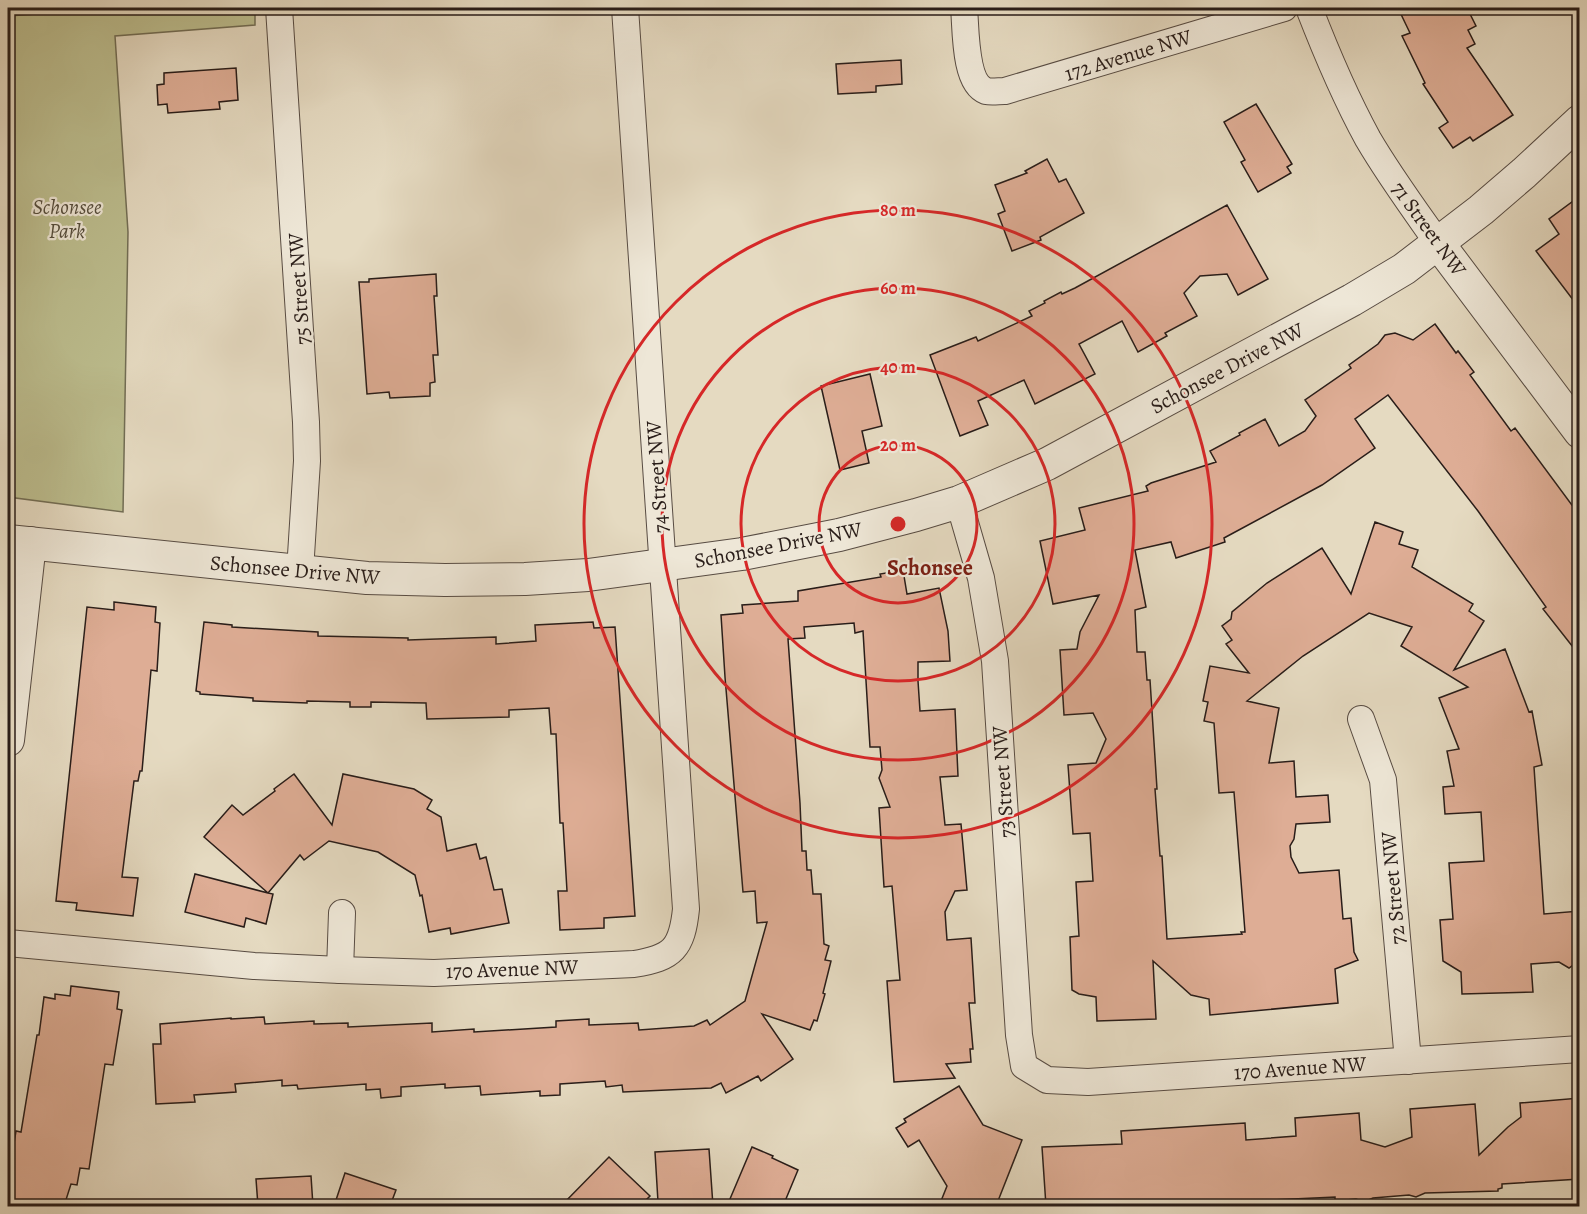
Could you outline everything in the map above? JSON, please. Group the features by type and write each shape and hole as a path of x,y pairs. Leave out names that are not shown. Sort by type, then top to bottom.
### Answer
{"street":[{"name":"75 Street NW","path":"279,8 306,413 307,461 300,571"},
{"name":"74 Street NW","path":"625,8 686,909 679,945"},
{"name":"172 Avenue NW","path":"964,8 969,64 974,81 985,91 1005,91 1284,8"},
{"name":"71 Street NW","path":"1309,8 1322,42 1368,138 1399,188 1580,432"},
{"name":"Schonsee Drive NW","path":"19,542 367,578 479,579 588,575 663,566 742,554 838,535 959,502 1047,464 1352,300 1404,268 1438,243 1524,173 1580,121"},
{"name":"73 Street NW","path":"959,502 981,578 995,660 1019,1035 1024,1066"},
{"path":"8,740 19,542"},
{"name":"72 Street NW","path":"1361,719 1383,780 1408,1061"},
{"path":"340,970 342,913"},
{"name":"170 Avenue NW","path":"8,943 254,966 434,973 634,964 667,954 679,945"},
{"name":"170 Avenue NW","path":"1024,1066 1047,1080 1088,1082 1580,1049"}],"green space":[{"name":"Schonsee Park","path":"121,8 255,8 255,25 115,36 128,232 123,512 8,497 8,16"}],"building":[{"path":"1398,8 1467,8 1476,26 1468,30 1475,44 1467,48 1513,115 1473,141 1470,137 1453,148 1439,128 1448,122 1423,84 1425,83 1402,36 1410,33"},
{"path":"901,60 902,84 876,86 876,92 838,94 836,64"},
{"path":"236,68 238,100 219,102 220,109 168,113 167,104 158,105 157,85 164,84 164,73"},
{"path":"1256,104 1292,164 1287,167 1291,173 1258,192 1241,162 1245,160 1224,122"},
{"path":"1047,159 1059,182 1066,179 1084,213 1040,237 1041,240 1012,251 998,214 1005,211 995,185 1027,173 1025,171"},
{"path":"1580,196 1580,309 1536,251 1559,234 1549,219"},
{"path":"1227,205 1268,279 1238,295 1227,274 1200,276 1184,293 1197,316 1165,333 1167,336 1138,352 1122,321 1079,344 1095,374 1035,404 1024,380 978,401 988,425 960,436 930,355 976,337 978,341 1032,316 1029,311 1045,303 1044,301 1075,288"},
{"path":"436,274 437,296 434,296 438,355 433,355 435,382 430,383 430,396 390,398 389,392 367,394 359,282 369,282 369,279"},
{"path":"1435,324 1456,353 1458,351 1474,372 1470,375 1511,431 1515,428 1580,516 1580,656 1543,609 1546,607 1478,511 1388,395 1355,419 1375,448 1322,485 1224,538 1225,542 1176,558 1171,542 1135,550 1146,607 1135,610 1137,652 1145,652 1147,680 1150,680 1157,789 1155,789 1167,939 1245,932 1234,792 1219,793 1214,723 1204,721 1208,702 1203,701 1210,666 1249,673 1226,644 1232,640 1222,626 1231,619 1232,612 1267,583 1322,548 1351,594 1375,522 1403,532 1399,544 1418,550 1412,567 1473,604 1469,611 1484,621 1454,670 1505,649 1529,712 1532,711 1542,765 1534,767 1544,914 1580,911 1580,960 1569,968 1559,962 1531,964 1533,992 1462,994 1461,972 1443,961 1440,920 1453,919 1449,863 1484,861 1481,812 1445,814 1443,787 1454,786 1447,751 1459,749 1439,698 1468,687 1401,646 1412,627 1369,613 1303,656 1247,701 1279,708 1269,763 1294,761 1296,797 1328,795 1330,822 1296,824 1294,839 1290,846 1291,857 1299,873 1339,870 1343,919 1351,918 1354,952 1358,960 1335,969 1338,1003 1210,1015 1209,999 1191,995 1153,961 1156,1019 1097,1021 1096,997 1079,994 1072,990 1070,937 1079,936 1076,882 1093,881 1090,833 1073,834 1068,765 1096,763 1106,739 1093,713 1064,715 1060,650 1077,649 1080,632 1099,595 1053,604 1040,541 1085,530 1079,508 1148,491 1146,486 1151,483 1216,462 1210,451 1265,419 1279,446 1305,431 1316,416 1305,400 1351,368 1349,365 1378,344 1385,335 1395,333 1413,340"},
{"path":"870,374 882,426 862,431 869,463 840,470 821,386"},
{"path":"903,570 907,594 939,588 948,631 950,661 918,662 918,681 920,711 955,709 958,776 940,777 945,825 961,824 967,890 955,891 945,912 947,940 971,938 975,1003 969,1003 973,1049 970,1049 971,1062 946,1064 955,1078 894,1082 887,981 900,980 892,886 884,887 879,808 890,807 879,778 882,770 880,747 870,747 863,631 855,633 854,623 804,627 805,638 788,639 802,851 806,851 807,870 811,870 813,894 821,894 824,944 829,946 825,960 831,961 817,1021 814,1020 810,1030 762,1014 793,1059 761,1081 758,1076 726,1093 721,1083 711,1088 623,1092 622,1085 606,1087 605,1081 560,1084 560,1095 540,1096 540,1091 481,1095 480,1086 445,1088 445,1084 401,1087 401,1096 381,1098 380,1089 366,1090 366,1084 298,1089 297,1085 282,1086 282,1080 235,1084 236,1092 194,1095 195,1102 156,1104 153,1044 161,1044 160,1024 264,1017 265,1024 314,1021 314,1024 348,1023 348,1027 432,1023 432,1032 474,1029 474,1032 556,1027 556,1021 589,1019 589,1025 638,1023 639,1030 694,1026 707,1020 710,1025 745,1001 767,922 757,923 755,891 743,892 721,615 743,613 742,605 798,601 798,591 881,577 880,574"},
{"path":"114,602 156,607 155,622 160,623 157,671 151,670 142,771 140,771 138,781 134,781 122,877 138,878 133,916 76,910 77,903 56,901 87,607 114,610"},
{"path":"204,622 232,625 232,627 318,632 318,636 408,638 408,640 496,637 496,644 536,641 535,625 593,622 594,628 615,627 635,916 604,918 604,928 560,930 558,891 567,891 563,823 560,823 556,734 551,734 549,708 509,710 509,717 427,719 426,703 371,702 371,707 350,707 350,702 253,701 253,698 200,694 196,691"},
{"path":"294,774 332,825 343,774 414,789 432,800 427,809 441,817 447,851 476,844 480,859 486,857 494,890 502,889 509,923 451,934 450,928 429,932 422,895 420,896 415,875 378,852 329,841 304,860 300,855 268,893 204,837 232,805 243,815"},
{"path":"195,874 273,894 266,924 246,918 244,927 185,912"},
{"path":"71,986 119,992 117,1009 122,1010 113,1065 105,1064 89,1169 80,1168 77,1185 71,1184 64,1206 8,1206 8,1178 16,1131 21,1132 44,997 55,999 55,994 70,996"},
{"path":"959,1086 983,1125 1022,1140 996,1206 939,1206 947,1186 919,1140 908,1147 896,1128 906,1122 904,1119"},
{"path":"1580,1098 1580,1179 1502,1184 1502,1188 1498,1191 1425,1193 1416,1197 1409,1195 1373,1198 1364,1202 1356,1199 1335,1201 1335,1197 1272,1200 1272,1205 1252,1206 1221,1206 1221,1202 1188,1204 1187,1201 1149,1206 1046,1206 1042,1147 1122,1144 1121,1131 1245,1123 1246,1140 1296,1136 1295,1118 1359,1113 1361,1140 1385,1147 1412,1137 1410,1109 1475,1104 1479,1155 1521,1117 1520,1103"},
{"path":"752,1147 798,1170 783,1206 727,1206"},
{"path":"709,1149 713,1206 682,1206 682,1200 658,1202 655,1152"},
{"path":"609,1157 650,1196 640,1206 561,1206"},
{"path":"345,1173 396,1190 390,1206 334,1206"},
{"path":"311,1176 313,1206 258,1206 256,1179"}],"district":[{"name":"Schonsee","path":"930,568"}]}
